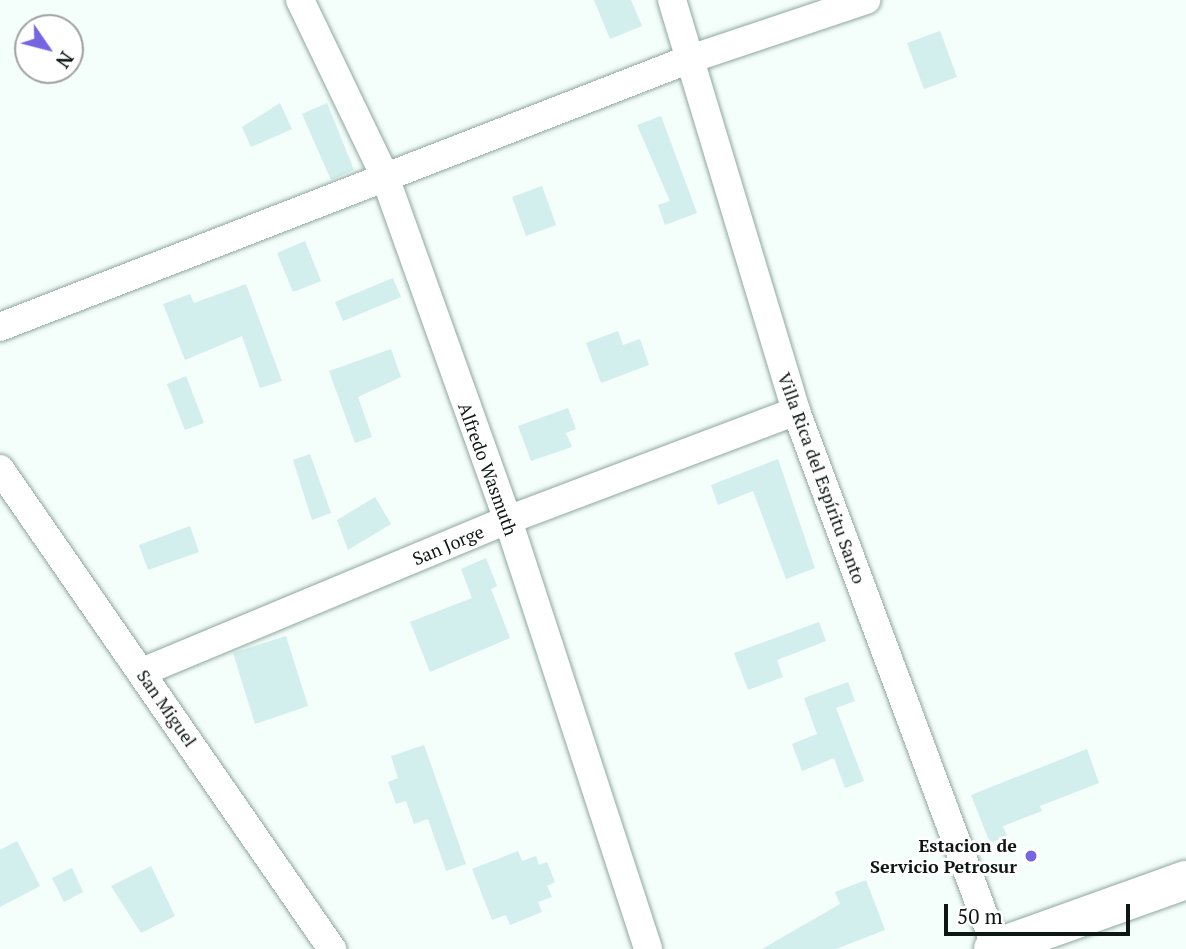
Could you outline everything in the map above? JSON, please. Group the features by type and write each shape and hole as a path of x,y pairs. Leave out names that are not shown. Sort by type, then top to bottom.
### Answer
{"main road":[{"path":"995,948 1186,880"}],"street":[{"name":"Alfredo Wasmuth","path":"300,0 384,177 508,520 648,949"},
{"name":"Villa Rica del Espíritu Santo","path":"672,0 796,411 995,948"},
{"path":"0,327 690,59 866,0"},
{"name":"San Jorge","path":"142,672 508,520 796,411"},
{"name":"San Miguel","path":"0,469 332,949"}],"building":[{"path":"594,0 631,0 642,26 610,39"},
{"path":"940,31 957,77 924,89 907,43"},
{"path":"280,103 292,129 251,147 242,127"},
{"path":"327,103 354,170 331,180 302,114"},
{"path":"661,116 697,213 665,225 658,205 670,201 637,125"},
{"path":"542,186 556,225 526,236 512,197"},
{"path":"305,241 321,281 293,292 277,253"},
{"path":"393,278 401,297 343,321 335,302"},
{"path":"246,284 282,381 260,388 242,336 185,360 163,304 190,294 194,303"},
{"path":"618,331 623,345 640,339 649,365 601,383 586,343"},
{"path":"391,349 401,377 358,397 372,437 355,443 329,371"},
{"path":"186,376 204,423 185,430 167,384"},
{"path":"568,408 576,429 566,433 572,447 531,461 518,426"},
{"path":"310,454 331,513 312,520 293,460"},
{"path":"778,459 815,568 786,579 753,491 718,505 711,485"},
{"path":"375,497 391,524 348,550 337,520"},
{"path":"190,526 199,552 148,570 139,545"},
{"path":"486,558 497,586 491,589 510,638 430,672 410,622 472,598 461,569"},
{"path":"819,622 826,641 777,660 783,677 748,690 734,653"},
{"path":"286,636 308,706 255,724 233,653"},
{"path":"848,682 855,701 836,708 864,781 845,788 834,758 802,771 792,744 817,734 804,698"},
{"path":"424,745 466,864 446,871 428,819 414,824 406,801 396,804 388,782 398,778 391,756"},
{"path":"1087,749 1099,783 1040,806 1042,811 1003,826 1007,836 990,843 971,795"},
{"path":"17,841 40,886 0,907 0,850"},
{"path":"518,851 522,861 536,856 539,865 547,862 555,882 547,886 552,897 538,902 542,912 510,925 506,915 492,920 472,869"},
{"path":"151,866 175,916 141,933 111,886"},
{"path":"72,868 83,892 64,902 52,878"},
{"path":"866,880 885,930 836,949 762,949 840,904 835,892"}],"place":[{"name":"Estacion de Servicio Petrosur","path":"1031,856"}]}
